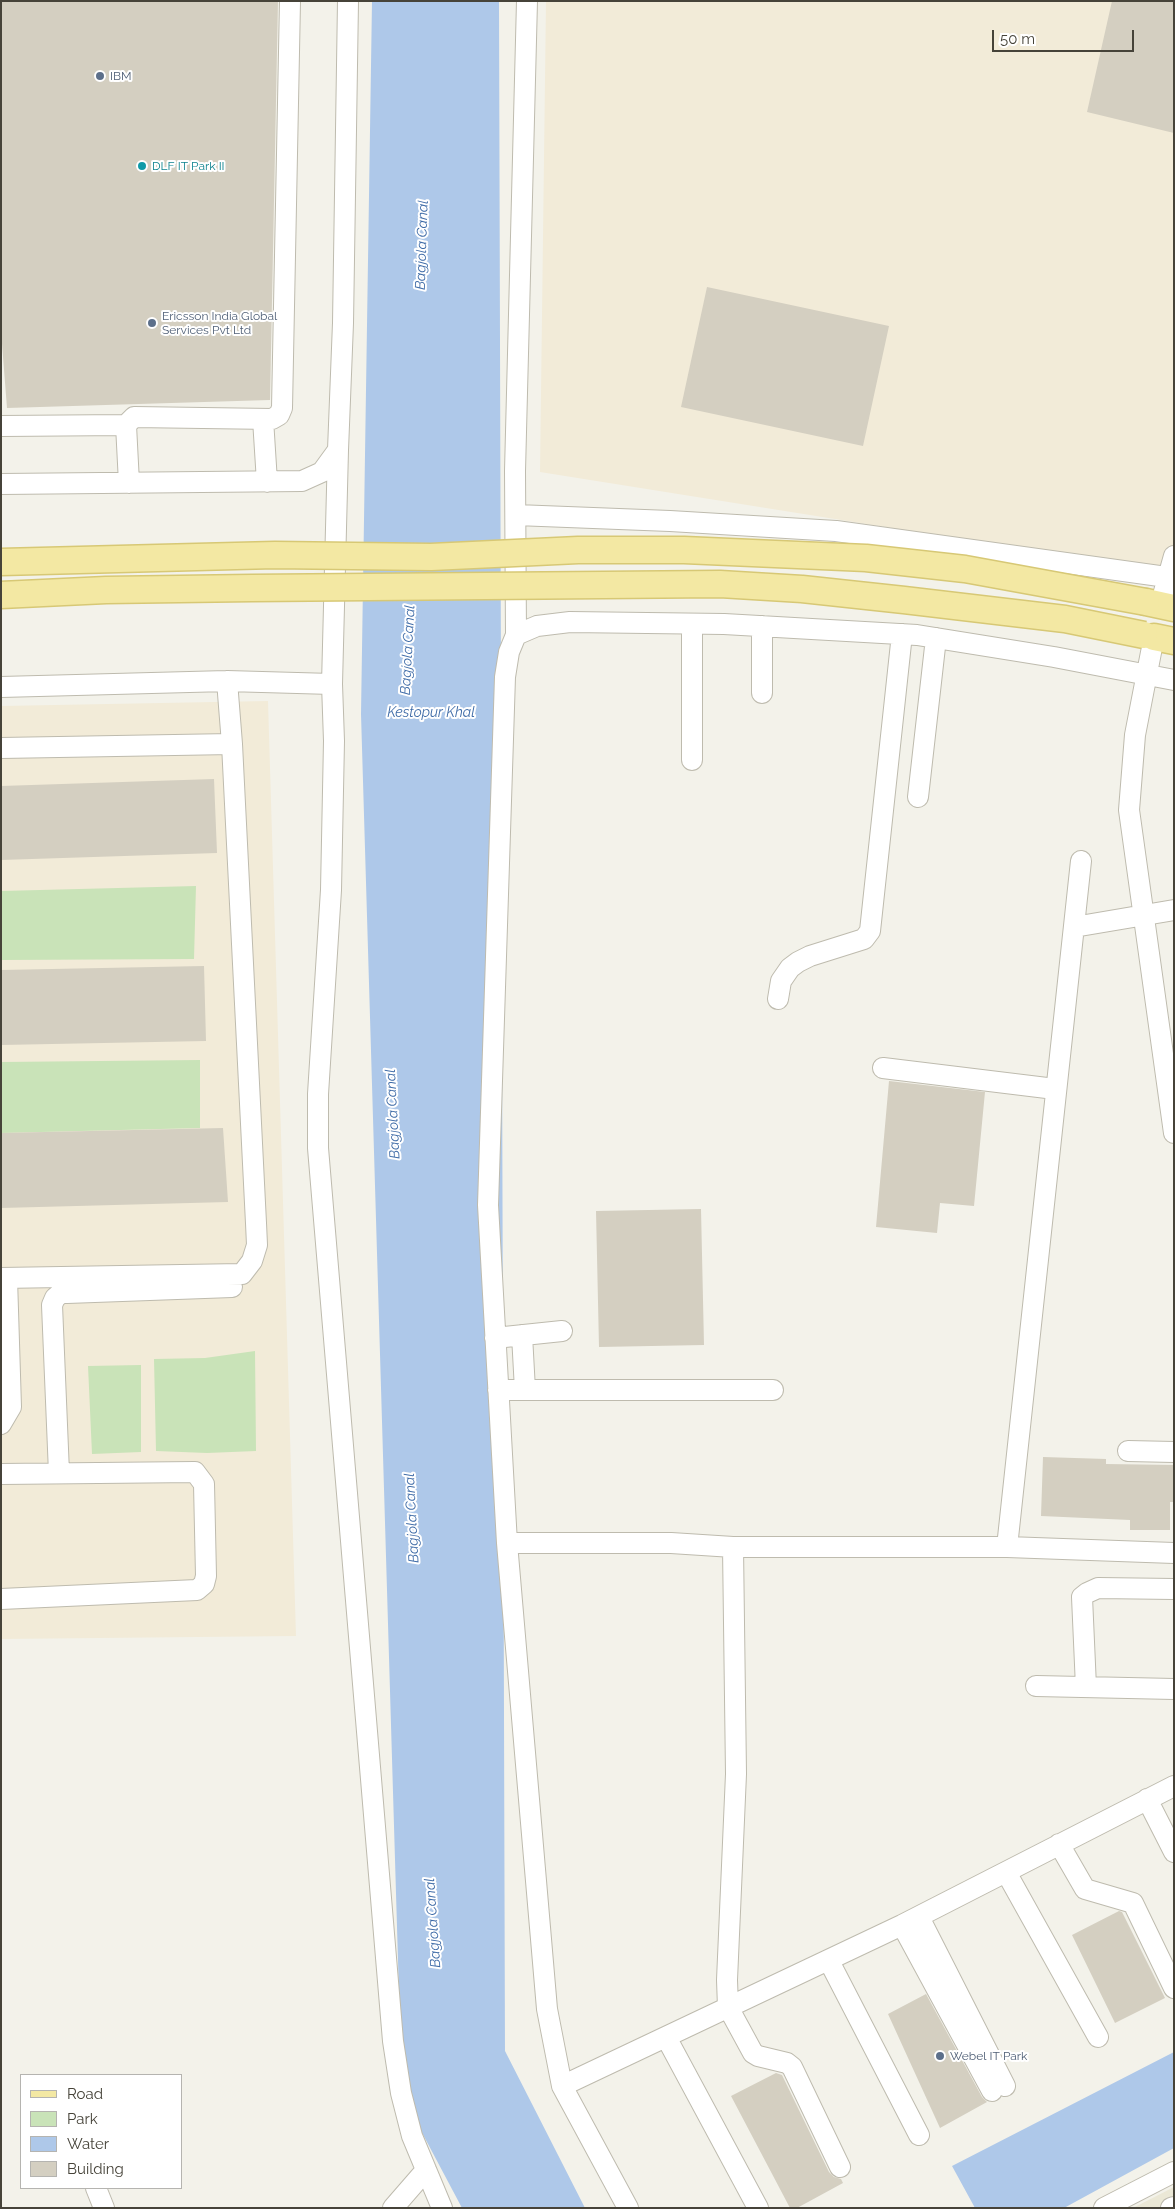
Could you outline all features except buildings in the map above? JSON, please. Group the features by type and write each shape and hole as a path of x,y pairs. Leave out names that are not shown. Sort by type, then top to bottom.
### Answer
{"main road":[{"path":"1,562 275,556 431,557 578,550 684,550 866,558 945,566 1160,605"},
{"path":"1,595 106,590 720,584 802,589 1065,619 1157,637"}],"street":[{"path":"1,426 126,425 134,417 272,419 279,415 282,408 290,1"},
{"path":"348,1 343,323 332,684 334,741 331,890 319,1084 318,1148 393,2041 401,2093 412,2136 442,2208"},
{"path":"527,1 515,471 516,635 509,652 506,677 488,1205 507,1543 547,2009 562,2086 628,2208"},
{"path":"263,419 267,482"},
{"path":"126,425 129,483"},
{"path":"1,484 302,481 322,472 338,450"},
{"path":"516,515 652,520 836,531 1171,577"},
{"path":"1160,605 1171,577 1174,556"},
{"path":"516,635 537,626 570,622 762,626 902,634 936,638 1174,680"},
{"path":"692,624 692,760"},
{"path":"762,626 762,693"},
{"path":"778,999 781,982 790,968 798,962 864,939 870,931 902,634"},
{"path":"1157,637 1146,674 1134,736 1129,788 1131,833 1174,1133"},
{"path":"918,797 936,638"},
{"path":"1,687 227,681 332,684"},
{"path":"1,1424 11,1407 4,1278 242,1274 252,1261 257,1245 232,744 227,681"},
{"path":"1,748 232,744"},
{"path":"1007,1546 1081,861"},
{"path":"1074,927 1174,910"},
{"path":"883,1068 1055,1089"},
{"path":"59,1473 52,1305 55,1298 61,1293 228,1288 240,1286 258,1274 266,1263 265,1213"},
{"path":"495,1338 562,1332"},
{"path":"522,1335 525,1390"},
{"path":"498,1390 773,1390"},
{"path":"1128,1451 1174,1452"},
{"path":"1,1474 195,1472 204,1484 206,1576 204,1584 197,1590 1,1599"},
{"path":"507,1543 671,1543 733,1548 1007,1546 1129,1553 1174,1553"},
{"path":"733,1548 736,1774 728,2008 753,2053 786,2063 792,2067 840,2167"},
{"path":"1086,1687 1082,1598 1087,1593 1098,1588 1174,1589"},
{"path":"1036,1686 1174,1689"},
{"path":"562,2086 829,1961 911,1921 1146,1799 1172,1789"},
{"path":"1146,1799 1174,1852"},
{"path":"1059,1844 1085,1889 1133,1903 1174,1988"},
{"path":"1006,1872 1098,2037"},
{"path":"911,1921 999,2088"},
{"path":"829,1961 919,2135"},
{"path":"666,2037 758,2208"},
{"path":"393,2208 426,2170"},
{"path":"1104,2208 1174,2172"},
{"path":"96,2189 104,2208"}],"shaded area":[{"path":"546,1 1174,1 1174,573 540,472"},
{"path":"268,701 296,1636 1,1639 1,706"},
{"path":"1174,2187 1174,2208 1133,2208"}],"green space":[{"path":"196,886 194,959 1,960 1,891"},
{"path":"200,1060 200,1128 1,1133 1,1062"},
{"path":"255,1351 256,1451 207,1453 156,1451 154,1359 205,1358"},
{"path":"141,1365 141,1452 92,1454 88,1366"}],"water":[{"name":"Kestopur Khal","path":"372,1 499,1 505,2051 585,2208 462,2208 402,2095 361,714"},
{"path":"1174,2052 1174,2148 1064,2208 975,2208 952,2166"}],"place":[{"name":"IBM","path":"100,76"},
{"name":"DLF IT Park II","path":"142,166"},
{"name":"Ericsson India Global Services Pvt Ltd","path":"152,323"},
{"name":"Webel IT Park","path":"940,2056"}],"water label":[{"name":"Bagjola Canal","path":"422,245"},
{"name":"Bagjola Canal","path":"408,650"},
{"name":"Bagjola Canal","path":"393,1114"},
{"name":"Bagjola Canal","path":"412,1518"},
{"name":"Bagjola Canal","path":"433,1923"}]}
